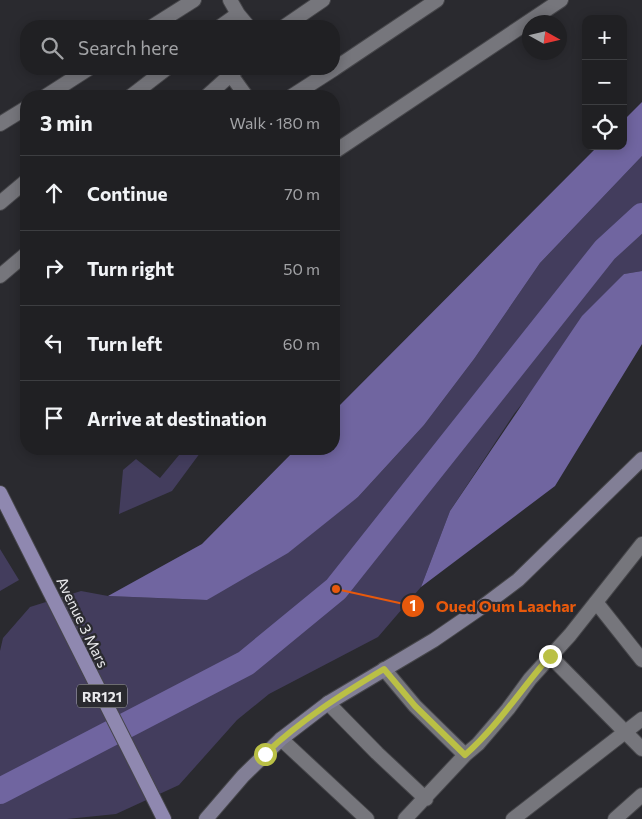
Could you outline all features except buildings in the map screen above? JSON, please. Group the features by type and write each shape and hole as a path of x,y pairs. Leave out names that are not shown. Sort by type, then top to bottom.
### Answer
{"main road":[{"path":"206,819 214,807 281,738 328,703 474,613 518,580 641,462"},
{"name":"Avenue 3 Mars","path":"0,493 162,815"},
{"path":"193,819 214,807"}],"street":[{"path":"162,20 194,0"},
{"path":"230,0 243,20"},
{"path":"294,20 323,0"},
{"path":"340,65 437,0"},
{"path":"340,148 561,0"},
{"path":"230,20 238,14"},
{"path":"55,90 79,75"},
{"path":"139,90 158,75"},
{"path":"214,90 231,75"},
{"path":"236,75 243,90"},
{"path":"301,90 325,75"},
{"path":"0,124 20,112"},
{"path":"0,203 20,186"},
{"path":"0,276 20,259"},
{"path":"405,819 426,799 465,755 478,744 508,709 530,679 570,635 640,550"},
{"path":"596,602 642,660"},
{"path":"550,656 642,749"},
{"path":"384,669 415,706 465,755"},
{"path":"328,703 426,799"},
{"path":"513,819 642,719"},
{"path":"281,738 367,819"},
{"path":"615,819 642,795"}],"shaded area":[{"path":"642,102 642,156 540,263 474,359 424,425 358,497 288,553 207,600 108,596 202,544 290,455 340,455 340,405 594,150 627,150 627,117"},
{"path":"642,156 642,271 624,274 514,414 450,511 421,587 378,637 269,694 237,720 179,785 116,814 67,819 0,819 0,651 3,638 30,607 81,591 108,596 207,600 358,497 424,425 474,359 540,263"},
{"path":"642,271 642,344 555,486 421,587 450,511 582,316 624,274"},
{"path":"179,455 199,455 172,491 119,514 123,470 136,459 160,478"},
{"path":"0,549 19,580 0,591"}],"waterway":[{"path":"0,791 246,663 336,589 605,250 642,216"}],"place":[{"name":"Oued Oum Laachar","path":"336,589"}],"route":[{"path":"265,754 281,738 328,703 384,669 427,719 465,755 478,744 550,656"}]}
